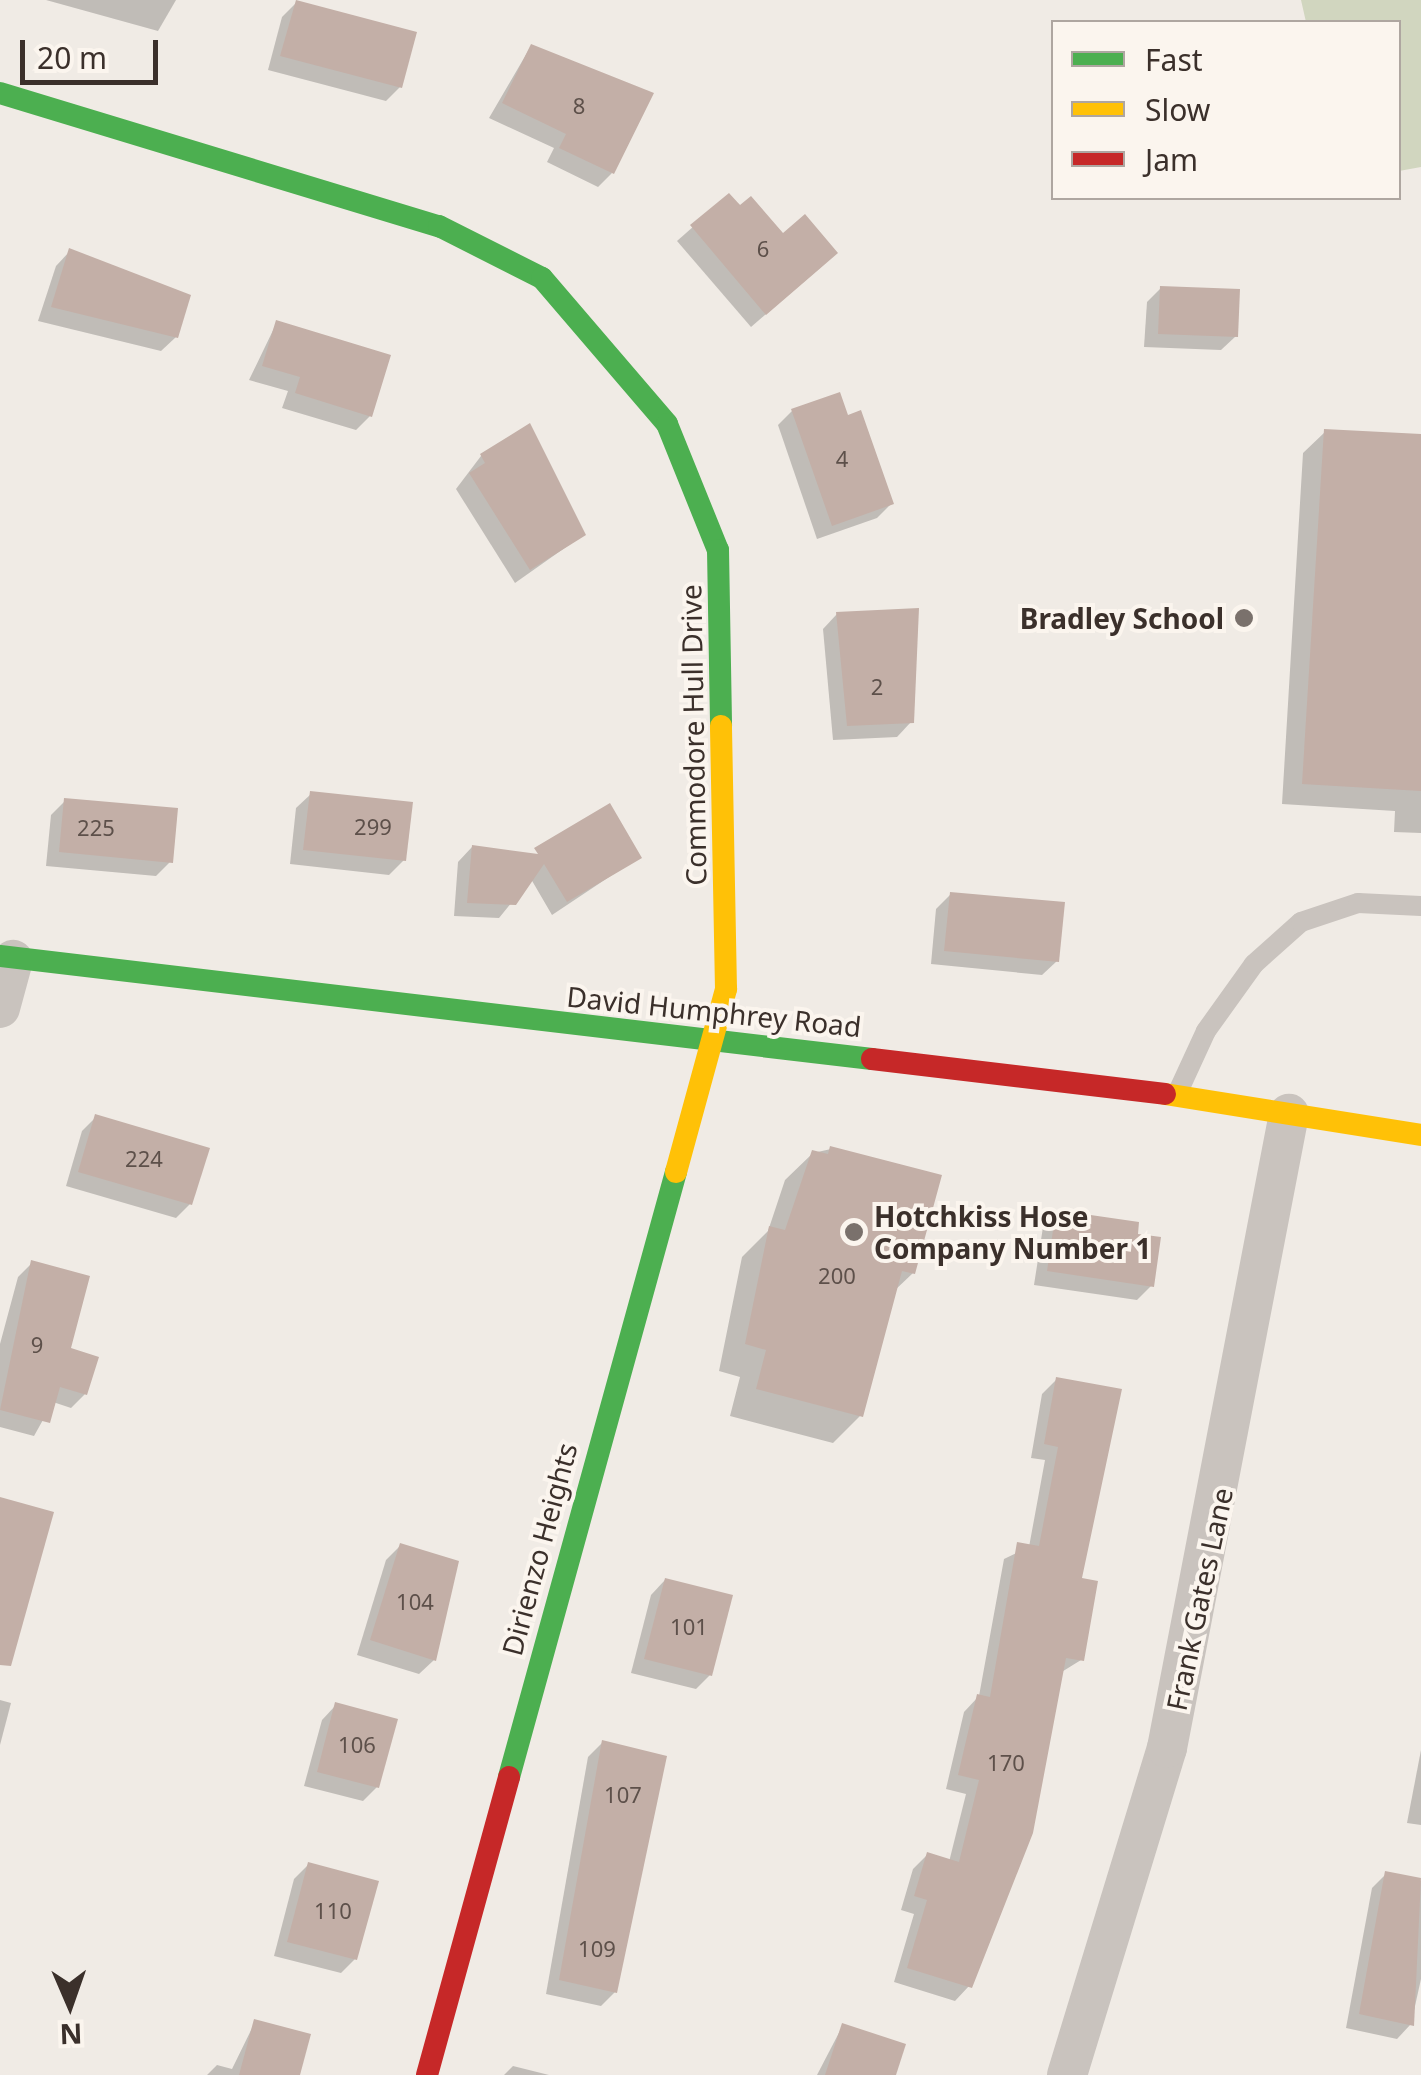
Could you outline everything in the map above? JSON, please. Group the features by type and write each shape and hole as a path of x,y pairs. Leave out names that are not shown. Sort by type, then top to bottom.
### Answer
{"street":[{"name":"Commodore Hull Drive","path":"0,93 439,226 542,278 622,363 681,451 718,550 726,989 710,1040"},
{"name":"David Humphrey Road","path":"7,958 1177,1096 1421,1134"},
{"path":"0,1008 7,958"},
{"name":"Dirienzo Heights","path":"426,2075 710,1040"},
{"name":"Frank Gates Lane","path":"1066,2075 1168,1748 1289,1114"}],"lane":[{"path":"1177,1096 1206,1031 1254,964 1301,922 1358,903 1421,906"}],"green space":[{"path":"1301,0 1421,0 1421,167 1401,171 1401,20 1306,20"}],"building":[{"path":"296,0 417,32 402,88 280,56"},
{"path":"531,44 654,93 614,174 559,148 566,134 502,103"},
{"path":"729,193 740,205 751,196 783,233 805,214 838,253 766,315 690,225"},
{"path":"69,248 191,295 178,338 51,307"},
{"path":"1160,286 1240,289 1238,337 1158,334"},
{"path":"276,320 391,355 372,417 295,393 300,377 262,366"},
{"path":"840,392 848,415 861,410 894,504 832,526 791,409"},
{"path":"530,423 586,535 530,570 469,473 485,463 480,454"},
{"path":"1324,429 1421,434 1421,791 1302,784"},
{"path":"919,608 914,723 847,726 836,612"},
{"path":"310,791 413,802 406,861 303,850"},
{"path":"64,798 178,808 173,863 59,852"},
{"path":"610,803 642,858 567,902 544,864 516,905 467,903 472,845 538,854 534,848"},
{"path":"950,892 1065,902 1059,962 944,951"},
{"path":"95,1114 210,1148 192,1205 78,1172"},
{"path":"830,1146 942,1175 915,1274 902,1271 863,1417 756,1389 766,1350 745,1344 769,1226 785,1230 812,1150 828,1154"},
{"path":"1056,1210 1139,1222 1138,1234 1161,1237 1154,1287 1047,1271"},
{"path":"31,1260 90,1276 71,1348 99,1357 87,1395 60,1387 50,1423 0,1410"},
{"path":"1056,1377 1122,1389 1082,1578 1098,1581 1084,1661 1066,1658 1033,1833 972,1988 907,1968 927,1900 914,1896 927,1852 959,1862 979,1780 958,1775 977,1694 990,1697 1017,1542 1039,1546 1058,1447 1044,1444"},
{"path":"0,1497 54,1512 11,1666 0,1665"},
{"path":"400,1543 459,1561 436,1661 370,1640"},
{"path":"665,1578 733,1595 712,1676 644,1659"},
{"path":"335,1702 398,1719 379,1788 317,1772"},
{"path":"602,1740 667,1756 617,1993 559,1980"},
{"path":"308,1862 379,1881 357,1960 287,1942"},
{"path":"1385,1871 1421,1878 1414,2026 1359,2014"},
{"path":"254,2019 311,2034 300,2075 239,2075"},
{"path":"842,2023 906,2044 896,2075 825,2075"}],"traffic: fast":[{"path":"0,93 439,226 542,278 667,424 718,550 721,726"},
{"path":"0,956 872,1059"},
{"path":"509,1777 676,1172"}],"traffic: slow":[{"path":"676,1172 726,989 721,726"},
{"path":"1165,1094 1421,1135"}],"traffic: jam":[{"path":"872,1059 1165,1094"},
{"path":"427,2075 509,1777"}],"place":[{"name":"Bradley School","path":"1244,618"},
{"name":"Hotchkiss Hose Company Number 1","path":"854,1232"}]}
